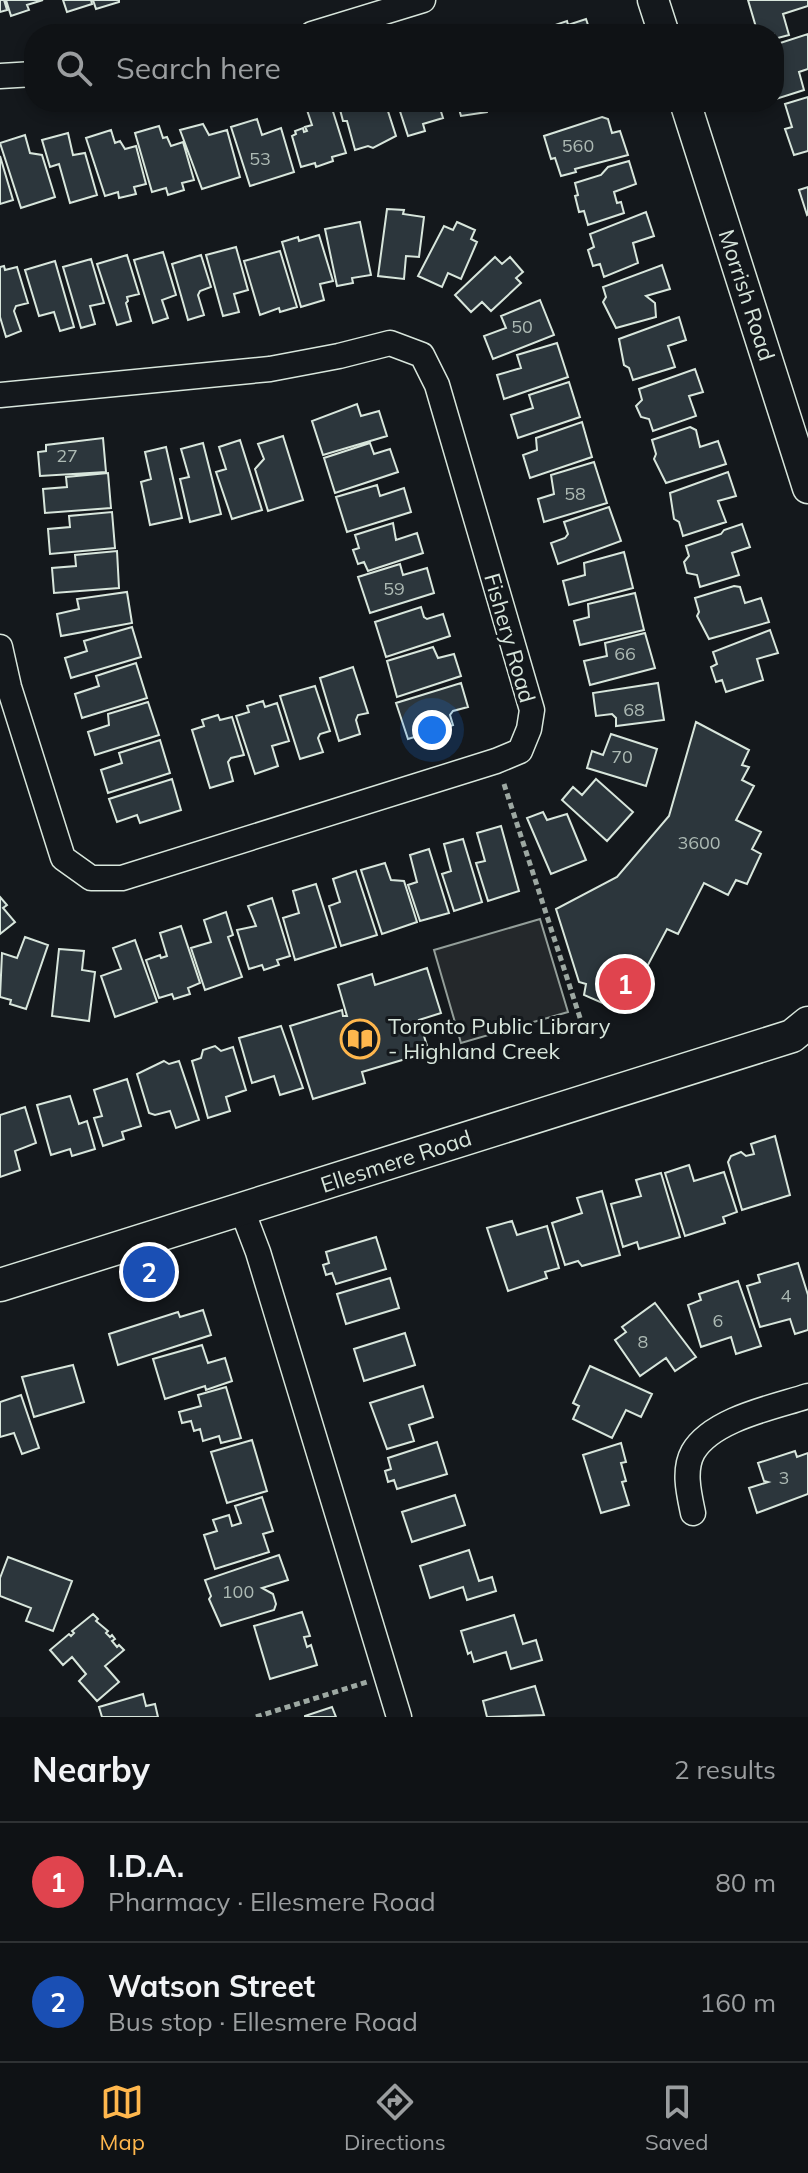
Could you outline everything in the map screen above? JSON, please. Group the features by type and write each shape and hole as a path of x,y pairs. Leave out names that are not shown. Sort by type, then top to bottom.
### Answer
{"main road":[{"name":"Ellesmere Road","path":"0,1285 803,1033"}],"street":[{"path":"345,24 423,0"},
{"path":"653,0 661,24"},
{"path":"0,76 24,75"},
{"name":"Morrish Road","path":"688,112 808,488"},
{"name":"Fishery Road","path":"0,395 270,369 390,343 422,355 437,385 532,710 529,729 520,751 496,761 122,878 91,878 63,858 9,687 0,647"},
{"path":"242,1210 258,1252 399,1717"},
{"path":"693,1513 687,1480 692,1453 712,1432 746,1416 808,1396"}],"path":[{"path":"496,761 583,1027"},
{"path":"256,1717 387,1675"}],"shaded area":[{"path":"540,919 568,1012 461,1043 434,950"}],"building":[{"path":"0,0 4,0 7,10 0,12"},
{"path":"6,0 43,0 27,5 29,10 11,16"},
{"path":"63,0 91,0 92,4 67,12"},
{"path":"93,0 119,0 119,2 96,9"},
{"path":"748,0 808,0 808,6 783,14 789,35 784,36 784,24 755,24"},
{"path":"586,19 588,24 571,24"},
{"path":"808,34 808,69 799,72 804,90 784,96 784,42"},
{"path":"808,97 808,151 794,155 785,129 792,127 785,104"},
{"path":"308,112 333,112 346,153 316,167 315,163 301,167 292,136 296,134 295,131 303,128 304,132 307,131 305,127 312,125"},
{"path":"341,112 388,112 396,136 373,148 368,146 355,150 347,121 343,121"},
{"path":"400,112 441,112 443,118 423,124 425,131 408,136"},
{"path":"460,112 487,112 461,116"},
{"path":"602,117 608,119 612,133 620,131 628,155 575,169 576,172 561,176 555,158 551,159 544,136"},
{"path":"257,119 262,135 281,128 294,172 250,186 231,127"},
{"path":"203,124 209,135 227,130 240,177 202,189 180,130"},
{"path":"159,126 163,138 167,137 171,146 183,142 194,180 182,183 184,190 168,195 166,188 152,192 135,133"},
{"path":"111,130 115,143 120,141 125,149 136,146 146,184 134,187 136,194 119,198 118,192 105,196 86,138"},
{"path":"68,133 73,155 85,153 97,195 70,203 59,164 50,167 42,140"},
{"path":"25,135 30,153 42,155 55,197 21,208 0,143"},
{"path":"0,156 13,200 0,204"},
{"path":"629,161 636,184 614,192 624,213 588,225 584,211 579,212 575,183 601,175 608,167"},
{"path":"808,187 808,214 807,215 799,190"},
{"path":"387,209 404,210 403,214 424,217 419,257 406,256 404,279 378,276"},
{"path":"646,212 654,236 633,243 638,263 604,277 600,264 593,266 588,250 594,247 590,234"},
{"path":"360,222 371,275 352,278 353,283 337,286 325,229"},
{"path":"457,222 475,230 471,239 477,242 461,279 448,273 442,287 418,276 444,226 453,230"},
{"path":"319,235 333,281 320,284 324,300 301,307 282,242"},
{"path":"236,247 248,290 234,294 239,312 223,316 206,255"},
{"path":"280,251 297,307 280,312 279,308 260,315 244,261"},
{"path":"163,252 176,295 162,300 168,318 153,323 134,260"},
{"path":"127,255 139,294 127,297 131,321 117,325 97,264"},
{"path":"201,255 211,287 198,295 204,315 188,320 172,264"},
{"path":"495,257 502,264 510,257 523,272 516,278 521,283 491,311 482,302 471,312 455,295"},
{"path":"91,259 104,303 90,306 95,324 81,328 63,267"},
{"path":"55,261 74,327 60,331 54,312 39,316 25,270"},
{"path":"662,265 670,289 646,296 655,303 656,317 616,328 603,302 606,297 603,287"},
{"path":"4,266 5,270 17,267 28,303 16,306 14,311 21,331 6,337 0,317 0,267"},
{"path":"540,300 554,335 493,359 484,336 506,328 501,316"},
{"path":"679,317 686,340 668,346 675,367 633,380 629,368 624,365 619,339"},
{"path":"557,343 568,377 504,399 497,375 521,368 517,355"},
{"path":"695,369 703,392 689,396 696,416 653,431 649,419 641,417 636,406 642,400 639,389"},
{"path":"569,382 580,417 518,438 511,415 533,408 529,395"},
{"path":"357,404 361,416 379,411 387,436 323,455 312,421"},
{"path":"582,422 592,457 530,478 523,455 537,450 536,438"},
{"path":"690,427 696,430 700,447 718,441 726,464 666,483 654,459 656,454 652,440"},
{"path":"283,436 303,500 268,511 255,469 264,459 258,444"},
{"path":"103,438 106,472 40,476 38,452 46,451 46,445"},
{"path":"240,440 262,510 232,519 216,472 226,469 219,447"},
{"path":"203,443 221,514 190,522 180,479 189,477 181,449"},
{"path":"370,443 374,454 390,449 398,472 335,493 324,458"},
{"path":"166,447 182,518 150,525 141,482 151,479 145,452"},
{"path":"594,462 607,503 544,522 538,499 554,494 551,475"},
{"path":"728,472 736,496 718,501 726,522 683,536 679,522 674,519 670,493"},
{"path":"108,473 111,508 45,513 43,489 67,487 66,477"},
{"path":"377,485 380,496 404,488 411,512 347,532 336,497"},
{"path":"609,507 621,541 558,564 551,543 568,534 564,522"},
{"path":"112,512 115,548 50,554 48,529 70,527 69,516"},
{"path":"393,523 396,540 417,533 423,553 368,571 364,562 358,564 353,550 359,548 355,535"},
{"path":"742,524 750,547 732,553 739,575 700,587 697,575 687,573 684,562 689,556 686,546"},
{"path":"117,551 119,588 54,593 52,568 76,566 75,555"},
{"path":"624,552 633,588 569,605 563,581 585,575 584,563"},
{"path":"400,564 403,575 427,568 434,593 370,613 358,577"},
{"path":"740,587 745,603 761,598 769,622 709,639 697,616 699,612 695,598"},
{"path":"127,592 132,623 61,636 57,614 79,609 77,599"},
{"path":"635,593 644,630 580,645 574,621 589,617 588,604"},
{"path":"421,607 427,619 443,614 450,636 386,657 375,622"},
{"path":"132,627 141,657 71,678 65,658 87,651 84,641"},
{"path":"770,630 778,653 757,659 763,680 726,692 722,680 716,682 711,667 717,664 713,652"},
{"path":"645,633 655,668 590,685 584,661 607,656 605,643"},
{"path":"433,647 438,658 454,654 461,676 397,697 387,661"},
{"path":"136,663 147,698 82,718 75,694 99,686 96,676"},
{"path":"353,667 368,713 358,715 356,720 360,734 339,741 320,678"},
{"path":"461,683 468,707 453,711 450,715 453,725 408,739 396,703"},
{"path":"658,683 664,720 616,726 616,718 612,714 596,716 593,693"},
{"path":"315,686 330,731 320,734 318,738 323,752 300,759 280,696"},
{"path":"263,701 265,707 277,703 289,741 272,746 278,766 255,774 236,716 249,712 247,706"},
{"path":"148,702 159,735 95,755 88,732 109,725 108,714"},
{"path":"218,715 220,720 232,717 244,755 231,758 228,762 233,781 210,788 192,730 204,726 202,720"},
{"path":"696,722 749,750 742,765 749,767 742,780 754,786 736,820 761,832 752,849 761,854 747,884 736,880 728,895 704,883 678,934 667,929 631,997 616,989 607,1005 584,995 586,984 579,982 556,909 617,877 669,816"},
{"path":"611,734 657,749 646,786 587,768 592,751 603,755"},
{"path":"160,740 170,773 108,793 101,770 122,763 119,753"},
{"path":"172,779 181,810 140,823 137,815 117,822 109,799"},
{"path":"596,779 633,812 607,841 562,800 573,787 582,795"},
{"path":"543,812 547,820 567,814 586,860 551,874 527,818"},
{"path":"501,826 519,891 488,901 476,863 485,861 477,833"},
{"path":"463,839 482,902 454,911 442,874 451,871 444,844"},
{"path":"429,849 449,913 420,921 408,885 417,882 410,855"},
{"path":"385,863 391,880 404,881 417,922 382,934 361,870"},
{"path":"356,871 377,935 341,946 329,906 340,902 333,879"},
{"path":"316,884 336,947 295,960 283,918 299,913 293,891"},
{"path":"0,897 7,905 3,908 15,922 0,934"},
{"path":"272,898 290,956 277,960 279,965 264,970 262,965 249,969 237,930 256,926 248,906"},
{"path":"226,912 233,935 228,937 242,977 205,990 191,948 211,942 204,920"},
{"path":"181,926 200,983 188,988 190,994 174,999 172,994 159,998 146,960 167,956 160,933"},
{"path":"25,937 48,945 26,1009 0,997 2,953 17,958"},
{"path":"135,940 157,1002 115,1017 101,976 121,969 113,948"},
{"path":"59,949 84,951 82,970 95,972 89,1021 52,1016"},
{"name":"Toronto Public Library - Highland Creek","path":"427,968 441,1013 419,1020 429,1052 362,1072 365,1083 313,1099 290,1026 342,1010 343,1016 347,1016 338,985 372,974 375,985"},
{"path":"281,1026 303,1088 280,1095 274,1076 252,1083 239,1038"},
{"path":"215,1046 221,1051 233,1047 246,1090 226,1097 230,1111 208,1118 192,1061 201,1058 203,1050"},
{"path":"164,1061 169,1064 179,1061 199,1120 176,1128 170,1111 155,1115 149,1113 137,1074"},
{"path":"127,1079 141,1126 122,1132 124,1139 103,1146 94,1118 102,1116 94,1090"},
{"path":"70,1096 79,1124 87,1121 95,1149 72,1156 70,1149 51,1155 37,1105"},
{"path":"25,1107 36,1143 15,1151 20,1170 0,1177 0,1115"},
{"path":"775,1136 790,1195 742,1210 728,1162 731,1156 741,1152 746,1156 754,1154 751,1144"},
{"path":"689,1165 694,1181 724,1172 737,1212 723,1217 725,1223 685,1236 665,1173"},
{"path":"661,1173 680,1237 639,1249 637,1242 623,1247 611,1204 641,1196 636,1180"},
{"path":"602,1191 620,1255 582,1266 578,1261 565,1265 552,1223 582,1213 577,1198"},
{"path":"512,1221 517,1235 547,1226 559,1268 545,1272 547,1278 508,1291 487,1228"},
{"path":"376,1237 386,1269 336,1284 332,1273 326,1275 323,1265 329,1263 326,1252"},
{"path":"798,1263 808,1295 808,1330 795,1334 790,1319 760,1327 747,1286 760,1282 758,1275"},
{"path":"390,1278 399,1308 346,1324 337,1294"},
{"path":"738,1281 761,1346 736,1354 731,1337 701,1347 688,1305 701,1300 699,1294"},
{"path":"655,1303 696,1357 675,1371 666,1358 640,1376 615,1340 626,1332 622,1327"},
{"path":"203,1310 211,1335 118,1365 109,1334 178,1312 180,1317"},
{"path":"405,1333 415,1365 364,1381 354,1349"},
{"path":"202,1345 208,1363 225,1358 232,1381 165,1399 153,1359"},
{"path":"73,1365 84,1402 34,1417 22,1377"},
{"path":"590,1366 652,1394 641,1417 626,1410 612,1438 573,1419 579,1406 573,1403"},
{"path":"423,1386 433,1417 409,1425 414,1441 387,1449 370,1403"},
{"path":"226,1387 241,1438 221,1443 219,1436 203,1441 200,1429 194,1431 191,1421 182,1423 179,1412 201,1406 198,1395"},
{"path":"21,1395 39,1448 22,1454 14,1433 0,1437 0,1402"},
{"path":"252,1440 267,1491 227,1503 211,1452"},
{"path":"437,1442 447,1474 397,1489 394,1480 388,1482 385,1471 391,1469 388,1458"},
{"path":"621,1443 626,1462 621,1463 626,1481 622,1482 629,1505 601,1513 583,1455"},
{"path":"795,1451 797,1457 808,1453 808,1494 757,1513 749,1488 768,1482 764,1481 758,1463"},
{"path":"455,1495 465,1525 412,1542 402,1512"},
{"path":"262,1497 273,1531 263,1534 269,1552 215,1569 204,1535 217,1531 213,1520 229,1515 232,1526 241,1523 235,1506"},
{"path":"469,1550 479,1581 492,1577 496,1591 467,1600 463,1587 430,1598 420,1566"},
{"path":"279,1555 288,1580 262,1588 273,1594 274,1610 221,1626 209,1599 211,1596 205,1580"},
{"path":"8,1557 72,1581 53,1631 26,1621 31,1608 0,1596 0,1578"},
{"path":"302,1612 310,1636 304,1637 307,1647 311,1645 317,1665 270,1679 254,1626"},
{"path":"93,1614 108,1631 106,1633 115,1639 112,1641 117,1647 119,1645 124,1650 105,1666 119,1682 97,1701 79,1681 86,1674 72,1657 63,1665 50,1650 69,1634 71,1636 72,1631"},
{"path":"514,1615 523,1644 536,1640 542,1660 511,1669 506,1652 474,1662 471,1652 468,1654 461,1631"},
{"path":"535,1686 544,1715 487,1717 483,1701"},
{"path":"143,1694 146,1706 155,1704 158,1717 102,1717 99,1707"},
{"path":"332,1707 336,1717 305,1717 305,1716"}],"place":[{"name":"I.D.A.","path":"625,984"},
{"name":"Toronto Public Library - Highland Creek","path":"360,1039"},
{"name":"Watson Street","path":"149,1272"}]}
